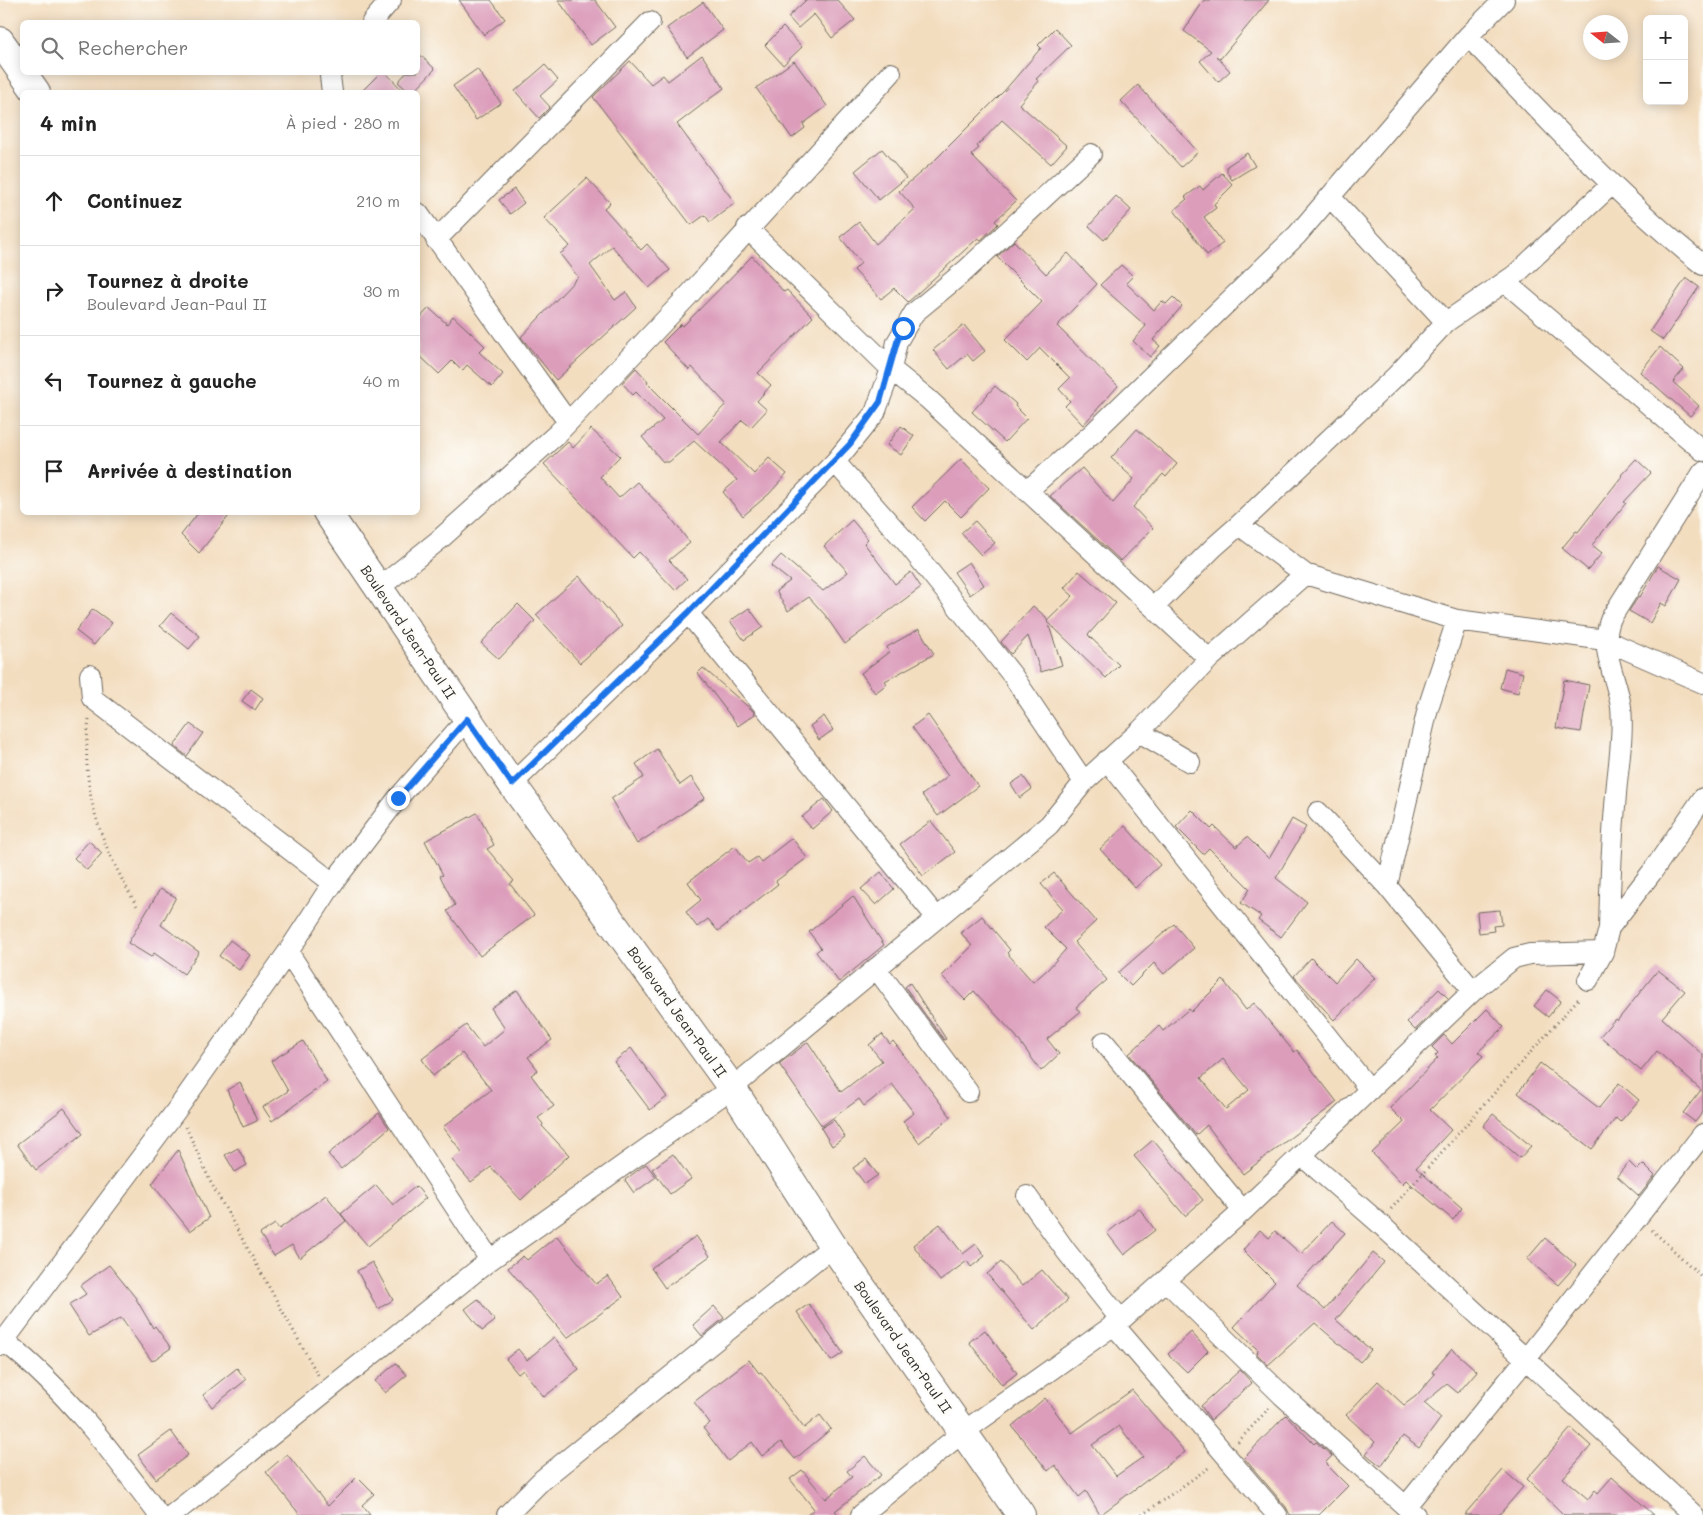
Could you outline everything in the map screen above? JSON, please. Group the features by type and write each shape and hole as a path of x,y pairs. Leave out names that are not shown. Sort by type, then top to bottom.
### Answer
{"main road":[{"path":"0,41 20,69"},
{"path":"24,75 35,90"},
{"name":"Boulevard Jean-Paul II","path":"329,515 512,784 732,1088 833,1246 1021,1515"}],"street":[{"path":"374,20 391,0"},
{"path":"1027,491 1143,385 1297,235 1331,198 1468,36 1504,0"},
{"path":"436,240 650,22"},
{"path":"1468,36 1611,185 1640,213 1703,265"},
{"path":"379,588 480,505 568,422 687,296 890,73"},
{"path":"330,75 332,90"},
{"path":"512,784 688,613 835,462 874,413 891,369 897,342 914,314 966,270 1090,154"},
{"path":"1154,607 1214,547 1239,526 1396,376 1446,322 1505,282 1611,185"},
{"path":"1331,198 1446,322"},
{"path":"420,217 568,422"},
{"path":"747,228 891,369 928,399 1209,659"},
{"path":"1505,282 1703,451"},
{"path":"835,462 906,542 1013,676 1084,782"},
{"path":"1588,980 1603,952 1610,928 1612,841 1621,709 1605,640 1611,618 1703,472"},
{"path":"1239,526 1305,574 1456,620 1605,640 1703,683"},
{"path":"172,1515 490,1260 732,1088 1049,825 1084,782 1139,732 1209,659 1305,574"},
{"path":"688,613 936,918"},
{"path":"1387,886 1428,708 1456,620"},
{"path":"90,675 92,698 333,883"},
{"path":"158,1515 77,1409 44,1374 2,1343 178,1108 288,952 333,883 398,798 467,719"},
{"path":"1139,732 1190,762"},
{"path":"1107,760 1370,1090"},
{"path":"1610,928 1652,872 1703,798"},
{"path":"1318,812 1387,886 1474,991"},
{"path":"288,952 490,1260"},
{"path":"861,1515 963,1432 1117,1322 1166,1281 1243,1211 1474,991 1514,958 1546,953 1603,952"},
{"path":"876,968 968,1092"},
{"path":"1104,1042 1243,1211"},
{"path":"1166,1281 1282,1395 1410,1510 1526,1358 1703,1134"},
{"path":"1302,1155 1379,1222 1694,1515"},
{"path":"1027,1196 1117,1322 1277,1515"},
{"path":"507,1515 543,1479 833,1246"}],"path":[{"path":"92,698 85,747 88,791 100,834 116,870 138,908"},
{"path":"1379,1222 1580,997 1588,980"},
{"path":"178,1108 210,1181 327,1391"},
{"path":"1637,1216 1703,1278"}],"building":[{"path":"459,0 491,0 505,19 484,35"},
{"path":"558,0 595,0 615,27 591,45"},
{"path":"804,0 837,0 855,20 832,38 814,14 798,28 788,17"},
{"path":"1204,0 1269,0 1220,59 1216,56 1230,71 1218,82 1200,61 1211,51 1184,31"},
{"path":"703,2 723,30 687,57 667,28"},
{"path":"783,27 802,47 783,65 765,45"},
{"path":"1055,28 1071,45 1036,79 1039,81 1019,104 1067,146 1051,164 1002,120 971,155 1016,201 995,221 998,224 981,240 978,238 908,302 894,288 881,299 854,270 861,263 840,237 859,222 876,244 915,209 899,191 934,161 1005,90 1041,48 1038,45"},
{"path":"420,55 435,69 415,90 407,90 398,82 404,75 420,75"},
{"path":"702,55 724,88 677,124 735,203 710,222 705,215 691,225 593,97 630,61 651,84 663,75 668,81"},
{"path":"794,61 827,106 803,124 805,128 792,138 756,88"},
{"path":"545,65 558,80 540,96 550,107 539,118 515,91"},
{"path":"477,69 501,103 476,120 453,86"},
{"path":"378,75 388,75 402,90 363,90"},
{"path":"1138,85 1198,152 1181,167 1121,101"},
{"path":"882,149 906,178 879,200 855,171"},
{"path":"1247,153 1255,166 1232,180 1227,172 1227,166"},
{"path":"1222,173 1233,185 1214,204 1216,208 1204,217 1223,243 1207,255 1174,210 1187,199 1185,197 1200,186 1203,190"},
{"path":"587,178 610,203 604,208 641,250 647,244 670,270 649,288 612,246 590,265 615,300 626,292 636,307 556,380 521,337 578,277 560,254 570,246 544,218"},
{"path":"514,189 524,203 510,214 499,200"},
{"path":"1116,196 1131,210 1104,240 1089,226"},
{"path":"1014,241 1046,274 1068,253 1097,284 1057,326 1118,386 1083,425 1065,406 1070,401 1059,389 1070,378 1040,348 1027,362 1005,340 1042,302 997,257"},
{"path":"752,256 784,292 787,290 813,317 758,373 771,385 757,401 767,410 751,427 742,420 721,442 754,474 769,458 787,474 769,494 743,516 723,492 737,480 694,441 669,462 663,462 642,437 663,420 636,392 633,395 622,383 636,368 648,381 647,383 698,434 726,404 692,367 689,370 663,342 681,324 683,326"},
{"path":"1121,265 1133,276 1126,283 1154,310 1162,301 1166,304 1173,297 1182,306 1153,340 1160,346 1150,357 1133,341 1146,326 1100,285"},
{"path":"1686,278 1699,287 1663,340 1650,331"},
{"path":"429,308 447,324 453,316 485,346 479,352 503,374 492,387 467,365 462,371 452,361 439,374 420,356 420,318"},
{"path":"964,325 985,351 973,361 967,354 949,369 933,350"},
{"path":"1660,347 1684,369 1673,382 1699,406 1690,416 1640,372"},
{"path":"995,386 1016,404 1015,406 1027,418 1005,442 972,412"},
{"path":"901,426 914,436 901,455 887,445"},
{"path":"591,429 620,456 600,477 619,498 637,482 668,514 690,543 669,560 687,579 675,590 639,552 633,558 544,464 568,442 573,448"},
{"path":"1137,429 1177,464 1166,477 1163,474 1133,507 1153,528 1121,561 1050,496 1082,468 1113,503 1134,479 1111,458"},
{"path":"961,459 989,488 961,517 945,501 925,521 912,507"},
{"path":"1636,459 1651,473 1624,502 1626,503 1592,545 1602,553 1588,570 1562,548 1576,531 1578,532 1621,475"},
{"path":"197,515 230,515 199,553 181,535"},
{"path":"852,520 868,539 864,543 895,584 911,572 921,587 845,644 825,615 809,597 788,611 776,591 790,581 771,566 781,555 823,591 848,572 824,546"},
{"path":"975,521 995,543 981,555 961,533"},
{"path":"969,562 984,585 970,595 954,572"},
{"path":"1658,566 1681,579 1666,606 1661,603 1650,623 1629,611 1640,597"},
{"path":"1079,571 1116,603 1088,635 1119,665 1106,678 1047,621 1073,596 1064,588"},
{"path":"579,576 622,626 580,663 536,615"},
{"path":"518,604 535,621 499,659 481,643"},
{"path":"1033,606 1046,617 1062,665 1041,672 1028,636 1011,654 1001,642"},
{"path":"749,608 763,627 744,640 730,621"},
{"path":"93,609 112,623 94,645 76,631"},
{"path":"171,613 200,636 189,649 160,626"},
{"path":"919,629 934,654 885,681 887,684 875,693 861,673 889,652 887,647"},
{"path":"703,668 755,714 738,726 698,673"},
{"path":"1505,668 1523,673 1518,693 1500,688"},
{"path":"1564,680 1589,685 1581,732 1556,728"},
{"path":"251,689 263,698 255,710 242,701"},
{"path":"928,715 978,786 938,816 922,795 948,776 912,727"},
{"path":"824,716 833,730 819,740 810,726"},
{"path":"190,724 203,733 187,756 174,746"},
{"path":"657,749 680,785 691,777 705,798 637,844 611,799 644,777 636,764"},
{"path":"1023,776 1032,789 1020,798 1011,784"},
{"path":"824,799 833,811 812,829 802,817"},
{"path":"1192,810 1211,829 1214,826 1236,847 1247,837 1269,859 1292,819 1306,827 1276,878 1307,902 1281,937 1258,920 1261,916 1241,903 1250,889 1209,848 1203,854 1176,827"},
{"path":"477,813 494,845 487,849 514,881 510,884 534,915 480,956 447,911 455,905 440,876 443,875 425,841"},
{"path":"931,821 955,852 923,876 900,844"},
{"path":"1125,826 1160,865 1135,888 1100,849"},
{"path":"792,838 807,858 776,881 778,884 718,931 708,919 697,927 686,912 701,900 688,882 735,846 748,863 757,857 761,862"},
{"path":"89,841 102,853 87,870 74,858"},
{"path":"881,872 894,889 876,905 861,889"},
{"path":"1054,873 1096,921 1074,942 1107,980 1076,1007 1080,1012 1047,1039 1059,1054 1041,1071 1015,1035 974,991 965,1000 942,976 972,946 961,933 982,916 1010,950 1007,953 1033,982 1047,970 1066,949 1044,927 1063,909 1041,884"},
{"path":"160,889 176,897 161,925 199,952 184,974 154,953 151,957 128,943"},
{"path":"853,896 884,945 839,982 816,952 821,948 809,932"},
{"path":"1500,910 1502,925 1493,926 1494,931 1479,933 1477,912"},
{"path":"1174,924 1194,948 1164,974 1154,963 1131,986 1118,973"},
{"path":"230,940 250,955 239,970 219,956"},
{"path":"1311,958 1335,982 1356,959 1375,978 1334,1020 1294,976"},
{"path":"1658,970 1685,991 1662,1018 1703,1055 1703,1112 1695,1122 1683,1113 1701,1090 1657,1051 1641,1071 1600,1036 1615,1019 1617,1021"},
{"path":"1223,980 1246,1010 1254,1003 1294,1052 1297,1050 1337,1102 1243,1174 1207,1125 1196,1135 1129,1054 1159,1026 1163,1031 1189,1009 1191,1012","holes":["1223,1059 1249,1090 1226,1109 1201,1078"]},
{"path":"910,983 946,1039 944,1040 905,987"},
{"path":"1439,989 1448,998 1415,1030 1407,1022"},
{"path":"517,990 552,1040 528,1057 538,1070 531,1075 554,1106 538,1118 543,1124 542,1126 569,1155 521,1200 491,1167 471,1182 452,1160 462,1152 443,1127 491,1090 462,1053 433,1076 422,1059 466,1025 483,1047 505,1029 491,1008"},
{"path":"1547,990 1561,1001 1548,1017 1534,1006"},
{"path":"1487,1009 1504,1027 1478,1052 1483,1056 1430,1110 1451,1130 1416,1168 1462,1208 1453,1220 1406,1180 1402,1184 1372,1153 1404,1122 1390,1108 1438,1058 1435,1056 1438,1053 1432,1047 1444,1035 1452,1044"},
{"path":"882,1034 890,1044 893,1041 951,1117 919,1143 903,1121 914,1113 892,1084 864,1106 859,1099 822,1126 779,1064 808,1042 841,1092 882,1061 869,1045"},
{"path":"303,1041 327,1082 272,1121 263,1107 288,1091 271,1061"},
{"path":"631,1048 667,1097 650,1110 614,1062"},
{"path":"1540,1063 1599,1108 1619,1083 1639,1100 1620,1122 1616,1118 1592,1149 1518,1093"},
{"path":"240,1082 257,1121 243,1127 227,1090"},
{"path":"64,1108 83,1134 36,1170 17,1144"},
{"path":"379,1113 389,1128 341,1169 328,1154"},
{"path":"1493,1114 1531,1146 1520,1158 1483,1126"},
{"path":"834,1120 845,1137 832,1146 821,1128"},
{"path":"1153,1140 1203,1200 1185,1216 1134,1156"},
{"path":"238,1148 247,1165 235,1172 225,1155"},
{"path":"178,1150 209,1218 190,1231 152,1184"},
{"path":"673,1154 691,1179 670,1194 652,1169"},
{"path":"866,1159 878,1175 865,1184 853,1168"},
{"path":"1629,1162 1637,1170 1643,1164 1655,1176 1639,1196 1617,1176"},
{"path":"646,1164 656,1177 634,1193 625,1180"},
{"path":"376,1185 393,1205 416,1186 426,1198 368,1246 341,1214"},
{"path":"326,1195 346,1221 300,1258 292,1245 274,1256 260,1234 275,1224 279,1229"},
{"path":"1139,1208 1155,1230 1124,1255 1107,1233"},
{"path":"1332,1221 1345,1233 1297,1285 1325,1310 1373,1253 1384,1262 1336,1320 1371,1350 1360,1362 1315,1323 1268,1365 1257,1354 1258,1350 1234,1327 1275,1282 1243,1250 1260,1230 1269,1238 1275,1231 1301,1254"},
{"path":"940,1224 963,1254 976,1244 985,1256 971,1267 967,1261 940,1281 913,1245"},
{"path":"557,1236 596,1284 608,1276 623,1297 567,1338 508,1268 523,1256 527,1260"},
{"path":"696,1236 710,1256 665,1288 651,1268"},
{"path":"1545,1238 1576,1265 1558,1285 1527,1259"},
{"path":"372,1262 393,1300 378,1309 357,1271"},
{"path":"1001,1262 1022,1286 1042,1270 1068,1300 1034,1330 987,1274"},
{"path":"109,1265 135,1297 153,1328 155,1326 171,1348 152,1361 121,1318 89,1336 69,1305 86,1294 80,1286"},
{"path":"478,1299 495,1321 482,1331 465,1309"},
{"path":"809,1304 843,1353 831,1361 797,1312"},
{"path":"714,1306 724,1318 702,1336 693,1325"},
{"path":"985,1330 1017,1373 1002,1385 969,1342"},
{"path":"1191,1332 1208,1351 1187,1372 1168,1354"},
{"path":"554,1337 579,1369 544,1397 523,1370 518,1374 506,1359 518,1349 527,1360"},
{"path":"1452,1349 1477,1371 1458,1393 1447,1384 1424,1403 1441,1418 1419,1448 1403,1436 1381,1466 1366,1454 1375,1442 1346,1415 1378,1381 1404,1405 1416,1396 1435,1374 1432,1372"},
{"path":"749,1360 759,1373 761,1372 804,1428 820,1415 831,1429 795,1459 781,1442 762,1456 752,1442 728,1461 703,1428 710,1423 694,1402"},
{"path":"396,1363 407,1375 385,1393 375,1381"},
{"path":"237,1368 246,1380 212,1407 203,1395"},
{"path":"1240,1370 1252,1383 1211,1420 1201,1406"},
{"path":"1132,1390 1185,1452 1100,1515 1086,1491 1079,1497 1055,1465 1048,1471 1012,1426 1045,1398 1072,1433","holes":["1119,1426 1143,1457 1116,1476 1092,1445"]},
{"path":"1286,1415 1314,1444 1316,1442 1332,1456 1325,1463 1348,1486 1319,1515 1290,1515 1286,1507 1244,1458"},
{"path":"1571,1428 1591,1446 1563,1478 1588,1499 1595,1490 1598,1493 1612,1477 1654,1515 1564,1515 1527,1479"},
{"path":"171,1431 188,1455 156,1479 138,1455"},
{"path":"287,1454 328,1506 357,1477 374,1494 362,1505 370,1515 300,1515 266,1472"},
{"path":"865,1456 881,1475 835,1511 839,1515 807,1515 814,1509 790,1479 802,1470 826,1499 852,1477 847,1471"},
{"path":"1503,1470 1523,1487 1499,1515 1464,1515"}],"route":[{"path":"398,798 467,719 512,784 688,613 835,462 861,432 880,402 891,369 897,342 903,328"}]}
